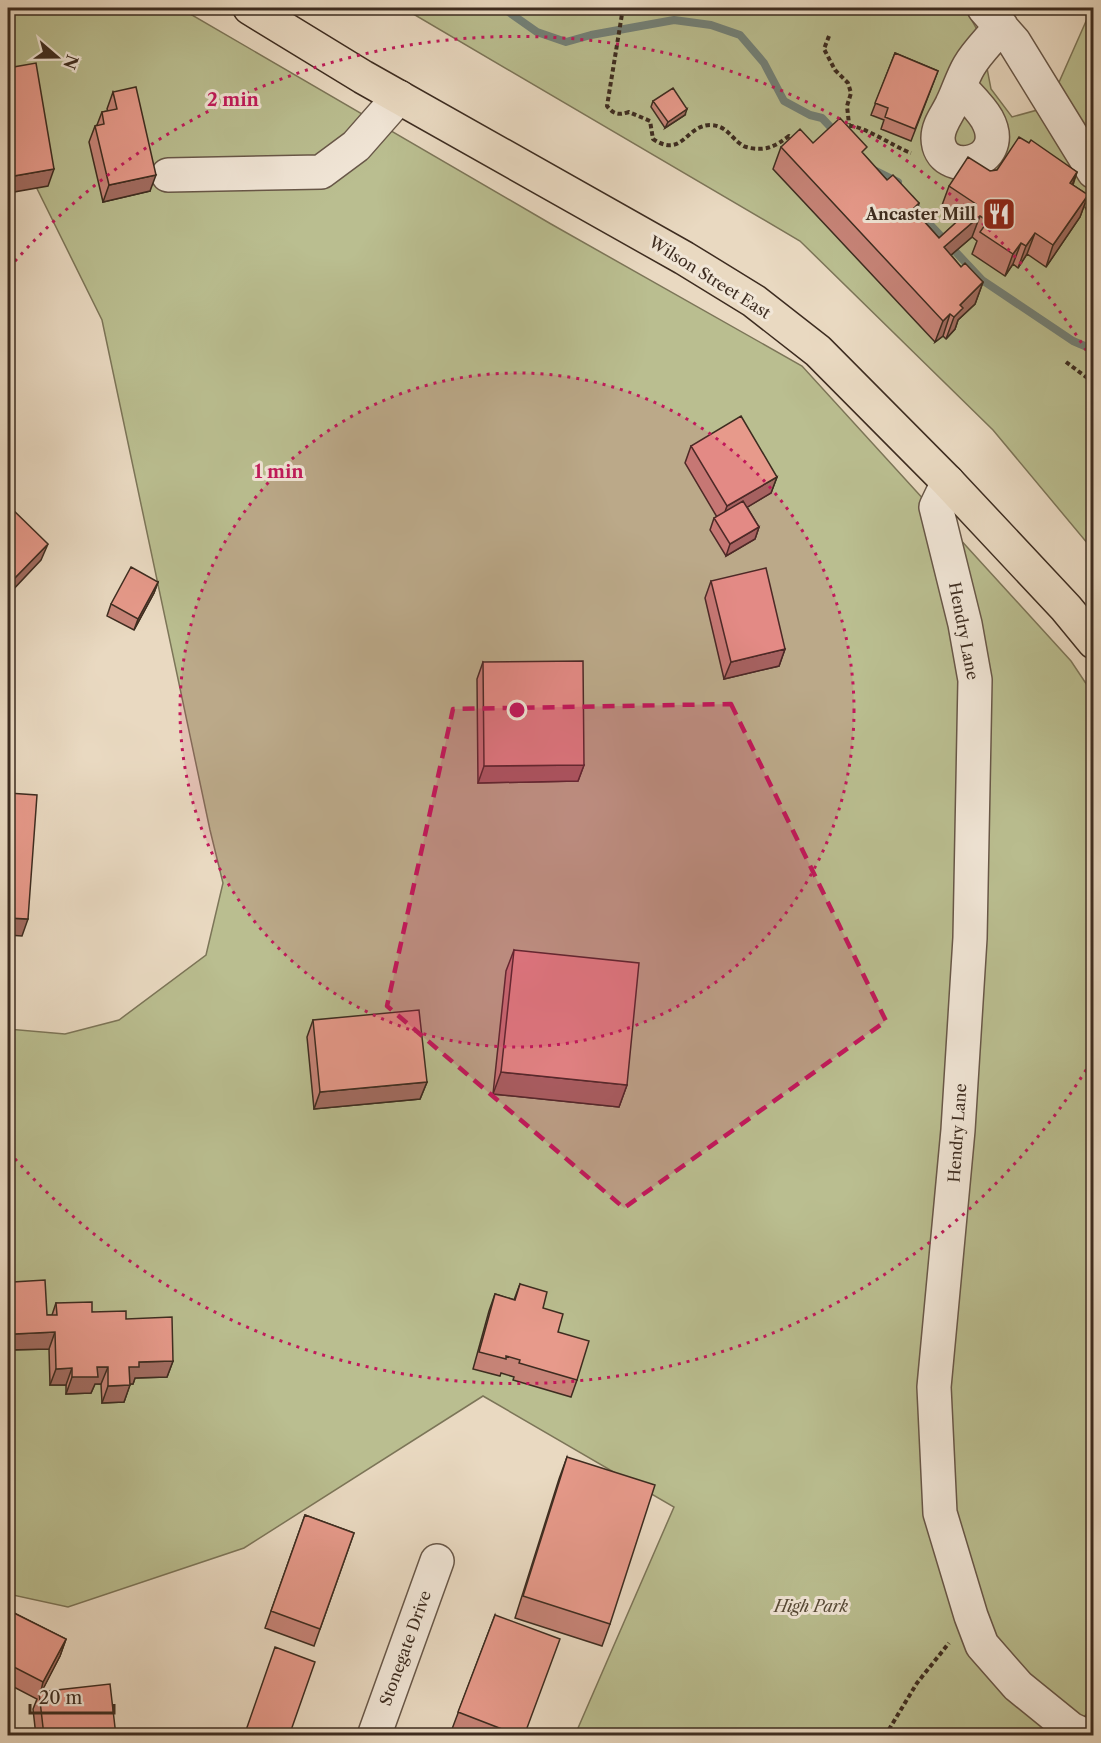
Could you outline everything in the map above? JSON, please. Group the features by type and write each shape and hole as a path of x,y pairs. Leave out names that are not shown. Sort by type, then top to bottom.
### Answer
{"main road":[{"name":"Wilson Street East","path":"250,8 399,97 684,258 754,302 818,351 948,482 1066,608 1094,642"}],"street":[{"path":"960,87 987,119 992,136 989,150 978,160 965,164 953,161 942,152 938,140 939,128 993,17 1033,71 1061,122 1094,172"},
{"path":"168,175 321,172 356,146 399,97"},
{"name":"Hendry Lane","path":"948,482 936,507 966,624 975,680 969,949 958,1130 934,1387 940,1513 982,1645 1018,1686 1071,1729 1086,1736"},
{"name":"Stonegate Drive","path":"374,1736 437,1561"}],"path":[{"path":"623,8 607,106 612,112 620,115 629,112 650,121 652,139 663,146 672,146 708,125 721,126 743,147 761,150 772,148 789,136 799,142"},
{"path":"829,36 825,49 835,70 848,83 851,93 847,124 838,131"},
{"path":"847,124 910,153 942,152"},
{"path":"1066,362 1094,383"},
{"path":"885,1736 917,1683 971,1616"}],"highlighted area":[{"path":"731,704 886,1021 624,1208 387,1006 453,709"}],"green space":[{"name":"High Park","path":"8,8 180,8 551,224 802,366 1071,661 1093,694 1094,1707 1065,1735 575,1735 674,1507 483,1396 244,1548 68,1607 8,1594 8,1029 65,1034 119,1020 206,955 223,883 102,320 8,130"},
{"path":"403,8 965,8 981,37 991,89 1012,117 1048,107 1087,19 1093,16 1093,550 993,430 800,241"}],"building":[{"path":"895,53 938,71 915,129 885,117 888,108 875,103"},
{"path":"36,63 54,169 8,177 8,68"},
{"path":"136,87 156,175 109,185 95,126 104,124 102,112 117,109 113,92"},
{"path":"673,88 687,109 668,122 653,101"},
{"path":"840,118 867,147 862,152 887,180 893,175 919,203 913,209 939,238 976,204 949,186 968,157 990,171 997,170 1019,137 1029,143 1031,140 1077,172 1070,183 1088,195 1053,245 1035,233 1026,246 1021,243 1013,254 980,232 988,221 980,216 944,247 961,267 965,263 983,282 960,305 963,308 954,317 950,314 943,321 781,147 800,129 813,143"},
{"path":"741,416 777,477 727,506 691,446"},
{"path":"743,501 759,527 730,544 714,518"},
{"path":"8,505 48,544 8,585"},
{"path":"131,567 158,582 138,619 111,604"},
{"path":"766,568 785,649 731,662 711,581"},
{"path":"583,661 584,765 484,766 483,662"},
{"path":"8,793 37,795 28,919 8,918"},
{"path":"514,950 639,963 627,1085 501,1072"},
{"path":"419,1010 427,1082 320,1092 313,1020"},
{"path":"45,1280 47,1315 57,1315 56,1303 92,1302 92,1312 126,1311 126,1319 172,1317 173,1361 139,1362 139,1367 129,1367 130,1385 108,1386 108,1367 97,1367 98,1377 72,1377 72,1368 56,1369 55,1332 14,1334 13,1282"},
{"path":"520,1284 547,1292 543,1308 563,1314 558,1332 589,1341 577,1380 519,1363 520,1360 506,1356 506,1359 479,1352 495,1294 515,1300"},
{"path":"567,1457 655,1485 610,1624 523,1596"},
{"path":"305,1515 354,1533 320,1629 271,1611"},
{"path":"8,1610 66,1639 43,1682 8,1664"},
{"path":"495,1615 560,1639 524,1736 458,1712"},
{"path":"275,1647 315,1662 289,1736 244,1736"},
{"path":"110,1684 116,1736 44,1736 39,1692"}],"waterway":[{"path":"503,8 537,32 566,42 591,35 674,20 711,25 740,35 764,63 784,101 810,115 822,118 838,135"},
{"path":"872,169 898,182"},
{"path":"911,199 921,215 982,280 1073,341 1094,350"}],"place":[{"name":"Ancaster Mill","path":"999,214"}]}
